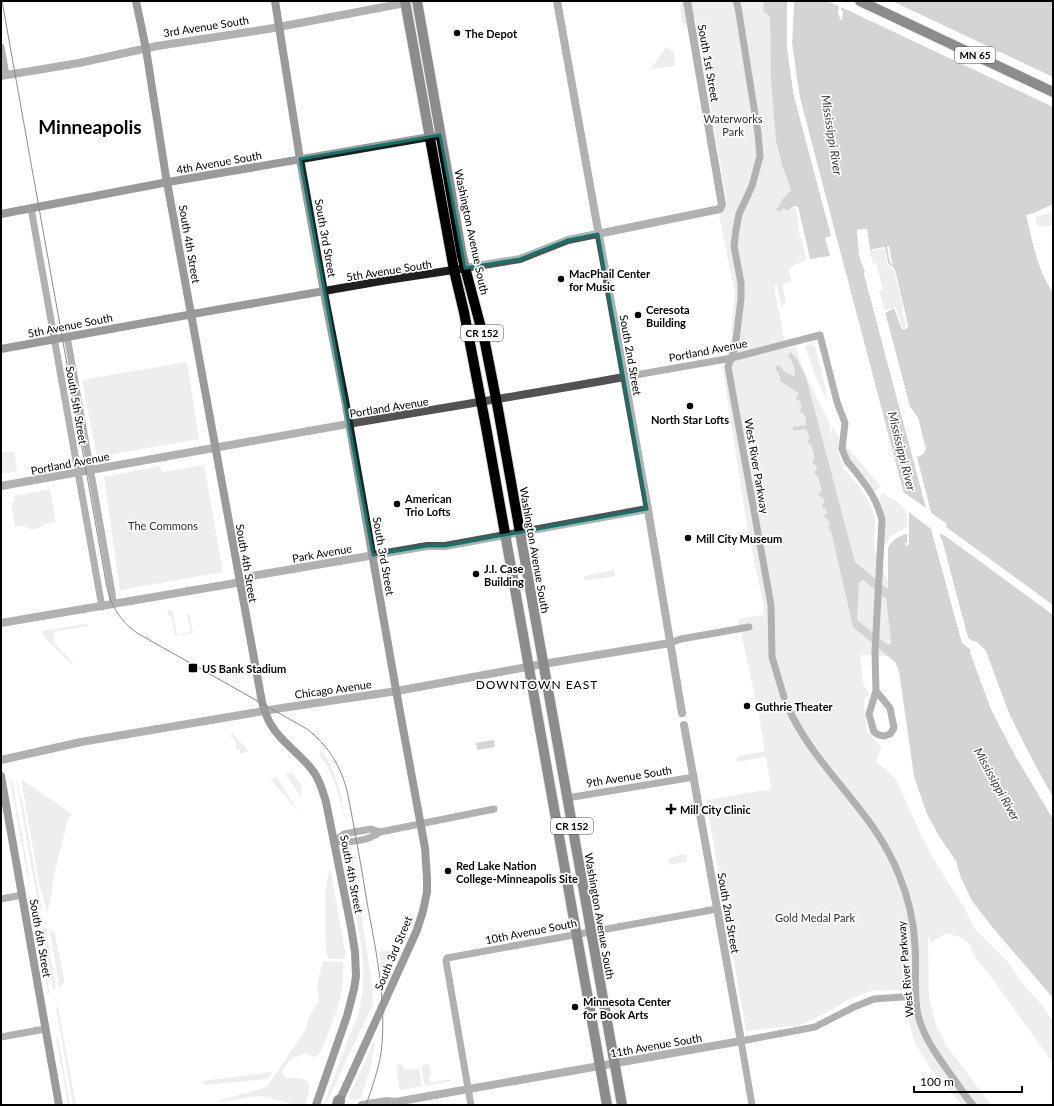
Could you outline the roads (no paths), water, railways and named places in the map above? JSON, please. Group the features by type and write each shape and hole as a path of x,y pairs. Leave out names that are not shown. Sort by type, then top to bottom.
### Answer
{"main road":[{"name":"South 4th Street","path":"136,1 146,49 191,314 265,711 274,729 304,759 317,778 326,802 335,841 356,954 354,993 316,1105"},
{"name":"South 3rd Street","path":"275,1 300,159 425,848 427,878 427,892 423,911 414,937 338,1104"},
{"name":"Washington Avenue South","path":"411,1 440,135 465,268 485,343 496,399 622,1105"},
{"name":"Washington Avenue South","path":"411,1 430,137 454,270 482,401 607,1105"},
{"name":"MN 65","path":"860,1 1053,92"},
{"name":"4th Avenue South","path":"1,214 168,182 440,135"},
{"name":"5th Avenue South","path":"1,349 191,314 465,268"},
{"name":"South 6th Street","path":"1,776 58,1105"}],"street":[{"name":"3rd Avenue South","path":"3,76 79,63 146,49 279,27 411,1"},
{"name":"South 2nd Street","path":"557,1 648,509 682,713"},
{"name":"South 1st Street","path":"687,1 721,199"},
{"name":"West River Parkway","path":"738,3 758,133 760,156 752,186 739,214 736,230 734,246 740,281 741,299 734,348 728,367 770,605 772,657 784,697"},
{"path":"1,47 3,76"},
{"name":"5th Avenue South","path":"465,268 520,259 568,240 720,209 722,204 721,199"},
{"name":"South 5th Street","path":"31,208 77,473 102,606"},
{"name":"Portland Avenue","path":"1,486 732,358 820,335 837,402 845,423 842,443 844,456 846,461 873,495 879,508 882,520 875,645 876,691"},
{"name":"South 5th Street","path":"66,336 91,470 113,604"},
{"name":"Park Avenue","path":"1,624 240,582 252,576 426,546 445,546 648,509"},
{"path":"670,643 681,639 750,627"},
{"name":"Chicago Avenue","path":"1,760 81,742 282,708 397,691 543,664 670,643"},
{"path":"876,691 890,708 894,728 890,734 884,736 874,732 869,714 876,691"},
{"name":"West River Parkway","path":"788,707 792,717 808,742 870,820 890,854 907,898 914,929 918,1014 926,1037 933,1049 973,1105"},
{"name":"South 2nd Street","path":"684,724 752,1105"},
{"name":"9th Avenue South","path":"567,798 694,777"},
{"path":"335,841 344,834 371,830 380,832 494,809"},
{"path":"1,899 22,896"},
{"name":"10th Avenue South","path":"468,1090 446,961 448,958 717,909"},
{"name":"11th Avenue South","path":"362,1105 387,1101 393,1104 815,1027 854,1007 874,999 916,996"},
{"path":"1,1037 45,1029"},
{"path":"468,1090 471,1105"}],"water":[{"path":"764,1 787,1 787,47 794,96 831,236 825,238 830,256 810,259 797,206 792,207 787,211 784,208 778,212 776,209 791,190 782,165 776,141 771,82 770,16 763,11"},
{"name":"Mississippi River","path":"794,1 1053,1 1053,204 1026,215 1039,265 1053,293 1053,797 1024,744 1007,708 992,671 986,651 968,638 942,540 936,530 918,464 917,457 923,454 925,449 918,418 910,407 885,312 894,308 900,325 904,330 908,325 895,270 893,268 889,246 870,250 867,229 857,230 861,263 863,263 864,274 962,643 971,650 970,652 991,709 1016,757 1053,819 1053,998 972,901 961,878 956,861 939,836 927,814 914,776 899,671 895,662 853,627 831,531 829,530 828,526 830,525 828,519 825,518 824,515 827,514 826,509 823,508 822,504 825,503 823,498 820,496 819,492 822,491 818,476 815,475 814,471 817,470 816,465 813,464 812,461 815,460 811,444 808,443 808,440 810,439 806,429 793,431 793,427 806,425 806,418 803,413 801,413 800,409 802,408 800,401 796,400 798,393 780,381 780,377 775,367 779,365 784,371 795,377 795,371 788,355 791,353 797,359 806,377 855,562 888,588 888,548 896,539 907,534 907,543 905,544 906,546 909,544 909,513 800,98 792,43","holes":["863,580 886,599 891,643 890,644 887,644 857,620 859,583"]},
{"path":"494,740 495,747 477,750 476,743"}],"waterway":[{"path":"886,247 889,263 892,265"}],"tram line":[{"path":"2,1 110,598 113,606 123,620 137,633 307,729 322,743 334,758 348,795 375,944 382,998 383,1035 381,1053 377,1073 366,1105"}],"place":[{"name":"The Depot","path":"457,33"},
{"name":"MacPhail Center for Music","path":"561,279"},
{"name":"Ceresota Building","path":"638,315"},
{"name":"North Star Lofts","path":"690,406"},
{"name":"American Trio Lofts","path":"397,504"},
{"name":"Mill City Museum","path":"688,538"},
{"name":"J.I. Case Building","path":"476,574"},
{"name":"US Bank Stadium","path":"193,668"},
{"name":"Guthrie Theater","path":"747,706"},
{"name":"Mill City Clinic","path":"671,809"},
{"name":"Red Lake Nation College-Minneapolis Site","path":"448,871"},
{"name":"Minnesota Center for Book Arts","path":"575,1007"}],"district":[{"name":"Minneapolis","path":"90,126"},
{"name":"DOWNTOWN EAST","path":"537,684"}],"park label":[{"name":"Waterworks Park","path":"733,124"},
{"name":"The Commons","path":"163,525"},
{"name":"Gold Medal Park","path":"815,917"}]}
